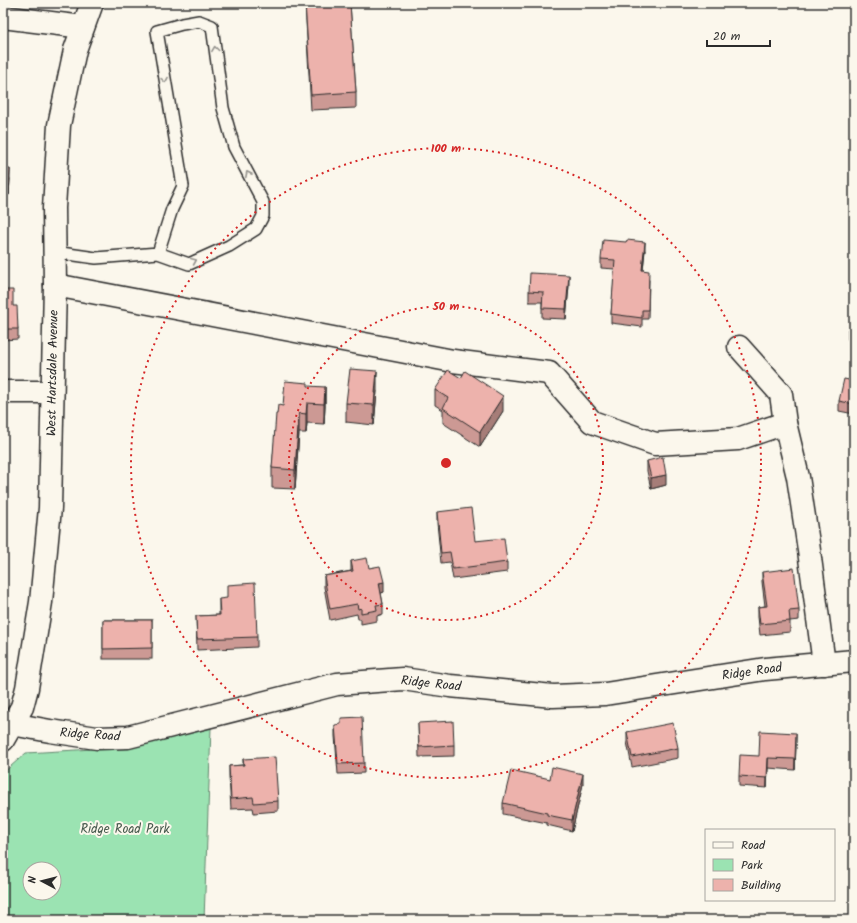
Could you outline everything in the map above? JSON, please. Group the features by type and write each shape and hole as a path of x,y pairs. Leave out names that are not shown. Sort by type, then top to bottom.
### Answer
{"street":[{"name":"West Hartsdale Avenue","path":"8,732 22,707 27,688 41,602 50,508 55,285 54,208 59,125 75,50 92,3"},
{"path":"3,17 83,27"},
{"path":"55,285 453,361 549,373 592,422 655,444 738,439 785,423"},
{"path":"739,347 781,394 785,423 798,477 824,664"},
{"path":"3,392 52,392"},
{"name":"Ridge Road","path":"8,732 50,731 97,738 128,737 337,684 403,679 450,686 553,696 598,694 765,669 854,661"}],"lane":[{"path":"54,252 96,258 158,253 188,264 229,246 256,229 263,216 263,202 234,146 224,108 212,26 199,21 157,31 182,186 172,209 158,253"}],"green space":[{"name":"Ridge Road Park","path":"211,728 204,920 3,920 3,773 26,753 110,748"}],"building":[{"path":"305,3 350,3 356,92 311,95"},
{"path":"3,163 6,164 5,169 10,169 9,185 5,185 4,201 3,201"},
{"path":"603,240 645,242 642,270 649,271 648,310 642,310 642,318 611,314 615,260 601,259"},
{"path":"530,273 569,275 566,309 542,308 543,292 529,291"},
{"path":"3,290 13,290 13,306 17,306 18,329 3,329"},
{"path":"854,324 854,340 848,329"},
{"path":"350,369 377,371 374,405 346,403"},
{"path":"448,370 461,378 465,371 503,396 480,432 443,408 448,398 435,390"},
{"path":"844,379 854,381 854,404 839,401"},
{"path":"285,381 308,383 308,386 325,387 324,404 307,403 306,414 299,413 295,470 272,468 276,414 278,405 283,406"},
{"path":"663,457 666,475 651,478 647,461"},
{"path":"471,508 475,541 504,538 507,562 453,569 450,552 441,553 437,512"},
{"path":"367,558 369,568 380,566 384,582 379,583 383,604 376,605 377,610 361,613 361,608 358,609 357,604 330,609 324,576 353,571 351,561"},
{"path":"794,568 799,610 789,611 790,621 760,624 758,607 767,606 762,572"},
{"path":"255,583 257,637 197,639 196,616 220,615 219,599 227,598 227,585"},
{"path":"103,620 152,620 152,648 103,649"},
{"path":"362,717 364,763 338,764 335,725 341,724 341,718"},
{"path":"453,721 454,745 419,747 418,723"},
{"path":"673,723 678,748 632,757 627,732"},
{"path":"760,731 796,733 795,759 768,758 767,778 739,776 740,755 759,756"},
{"path":"275,757 278,801 254,803 253,797 231,799 229,766 244,765 243,759"},
{"path":"552,767 583,774 572,820 503,803 511,770 550,779"}]}
